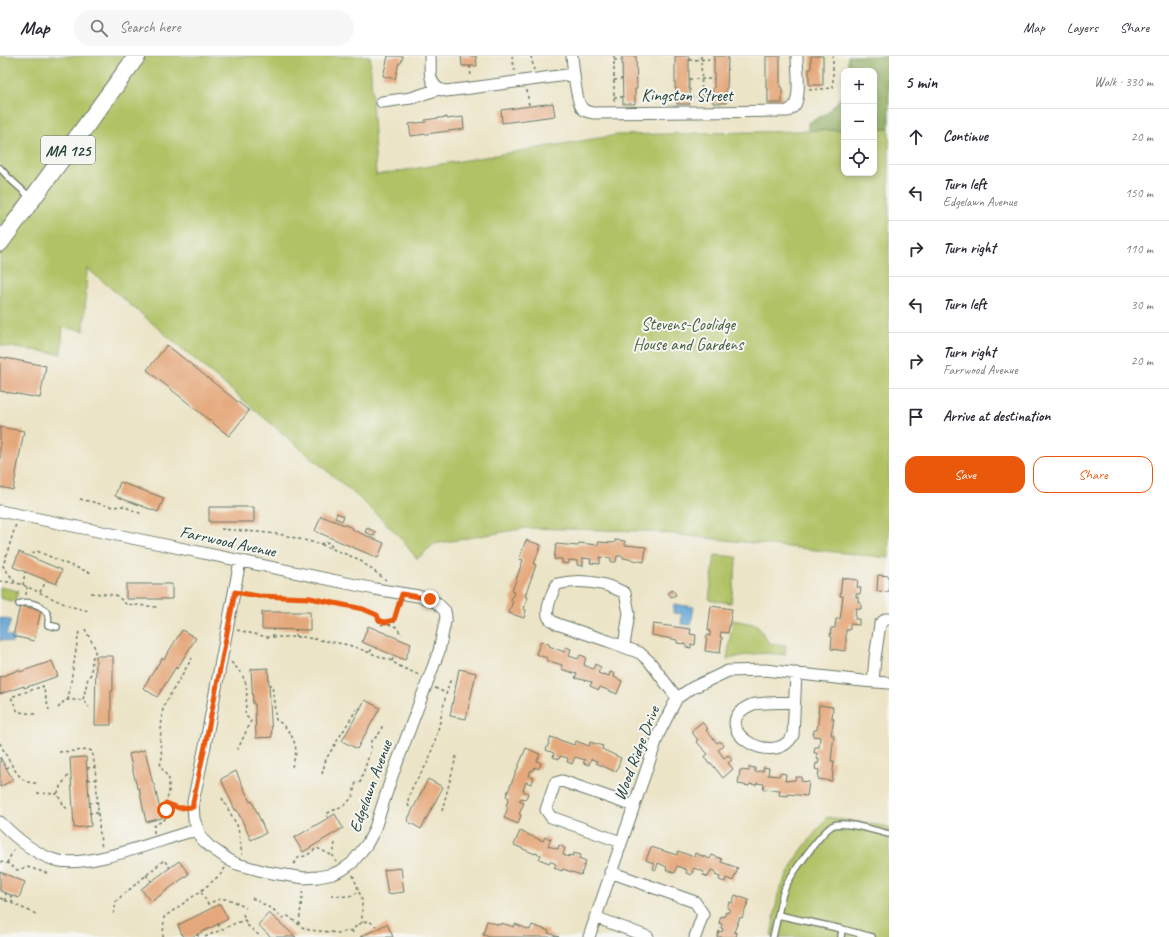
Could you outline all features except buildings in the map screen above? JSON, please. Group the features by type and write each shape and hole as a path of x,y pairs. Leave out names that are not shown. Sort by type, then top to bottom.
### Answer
{"main road":[{"name":"MA 125","path":"0,243 137,56"}],"street":[{"path":"430,56 430,75 433,83 439,89 446,91 574,74"},
{"name":"Kingston Street","path":"572,56 581,107 590,112 788,111 794,106 797,90 796,56"},
{"path":"382,102 411,98 439,89"},
{"name":"Farrwood Avenue","path":"0,511 430,599 437,603 445,611"},
{"path":"240,561 193,802 194,819 198,831 209,846 229,860 266,872 304,878 318,877 344,868"},
{"path":"624,646 629,613 625,593 602,584 575,581 557,584 548,610 550,620 640,653 650,662 677,698"},
{"name":"Edgelawn Avenue","path":"344,868 367,844 374,831 392,776 439,651 446,617 445,611"},
{"path":"873,682 880,624 886,619 889,619"},
{"name":"Wood Ridge Drive","path":"589,937 610,872 659,733 677,698 692,688 728,671 765,670 889,683"},
{"path":"794,702 752,705 739,713 735,724 740,736 746,741 761,747 772,748 784,746 789,741 793,735 796,673"},
{"path":"621,842 551,817 546,810 555,783 562,781 634,806"},
{"path":"0,822 20,840 44,856 55,860 69,862 99,858 189,832 198,831"},
{"path":"610,872 695,902 703,914 695,937"},
{"path":"595,917 648,937"}],"lane":[{"path":"0,168 32,199"},
{"path":"19,604 23,602 45,610 48,616 48,625 57,627"},
{"path":"773,937 785,888 802,860 829,828 835,825 845,824 889,834"},
{"path":"778,915 872,937"},
{"path":"842,930 842,937"}],"path":[{"path":"512,56 526,81"},
{"path":"529,106 526,81 531,56"},
{"path":"614,56 614,112"},
{"path":"701,56 702,112"},
{"path":"797,90 833,88 833,56"},
{"path":"614,60 622,60"},
{"path":"689,60 714,60"},
{"path":"614,80 622,79"},
{"path":"689,79 714,79"},
{"path":"614,96 623,96"},
{"path":"690,97 713,96"},
{"path":"80,499 113,507 123,506 142,514"},
{"path":"15,582 3,566 20,515"},
{"path":"220,529 279,534 320,544 358,559 386,580"},
{"path":"320,544 329,542 333,549"},
{"path":"32,553 37,551 92,573"},
{"path":"23,585 25,572"},
{"path":"40,592 47,580"},
{"path":"0,581 15,582 69,606 89,611"},
{"path":"235,592 258,596 310,598 363,609 377,615 381,625 385,622 394,620"},
{"path":"91,593 116,595 126,604 157,607"},
{"path":"402,594 394,620 396,627 402,635"},
{"path":"379,620 396,627"},
{"path":"228,628 273,637 303,637 334,642 370,652 392,661 413,673 428,678"},
{"path":"83,700 88,678 91,674 92,659 95,653 95,648 85,629"},
{"path":"273,629 273,637"},
{"path":"296,630 296,637"},
{"path":"68,700 79,631"},
{"path":"370,652 373,647"},
{"path":"392,661 394,656"},
{"path":"154,835 154,826 165,819 168,815 166,803 169,791 169,779 160,766 162,757 160,742 163,707 192,658"},
{"path":"222,659 230,661 237,667 247,687 245,715 250,721 236,754"},
{"path":"409,807 407,803 408,797 429,760 439,730 449,683 451,680"},
{"path":"269,685 272,685 276,720"},
{"path":"34,714 18,712 11,697 43,686 49,710"},
{"path":"58,708 65,700 83,700 89,707"},
{"path":"322,774 326,759 358,708 361,709"},
{"path":"272,720 276,720 284,724 294,742 296,752 292,767"},
{"path":"360,783 371,749 371,741 382,730 382,724"},
{"path":"345,728 349,730"},
{"path":"0,745 12,766 27,782 38,783"},
{"path":"58,752 92,751 95,767 102,848"},
{"path":"442,811 457,753"},
{"path":"6,768 12,766"},
{"path":"87,768 95,767"},
{"path":"57,794 68,776"},
{"path":"88,780 96,779"},
{"path":"328,818 326,814 344,805 352,798 356,782"},
{"path":"37,793 57,794"},
{"path":"57,794 65,807 68,809"},
{"path":"222,798 238,827 242,865"},
{"path":"88,803 97,802"},
{"path":"166,803 179,808 193,807"},
{"path":"90,814 98,813"},
{"path":"7,863 14,847 20,840"},
{"path":"333,856 335,843"},
{"path":"294,864 300,857 306,856 317,848 333,856 344,868 359,890 363,915 362,923"},
{"path":"114,914 116,901 164,860 170,868"},
{"path":"163,937 164,917 201,891 221,874 229,860"},
{"path":"0,862 7,863 16,870 27,867 50,874"},
{"path":"146,875 151,881"},
{"path":"299,924 304,878"},
{"path":"355,895 359,890"},
{"path":"201,891 208,904 221,898 234,901 246,908"},
{"path":"6,893 6,901"},
{"path":"12,895 10,898 15,906"},
{"path":"331,895 355,895 361,897"},
{"path":"0,898 15,906 36,914"},
{"path":"252,898 274,910 282,918 288,916 309,930 340,933 352,931 362,923 369,921"},
{"path":"243,914 247,925 261,937"},
{"path":"363,915 376,926"},
{"path":"205,937 245,920"},
{"path":"218,924 220,930"}],"green space":[{"name":"Stevens-Coolidge House and Gardens","path":"0,56 370,56 376,175 617,135 841,130 841,176 877,176 877,129 889,129 889,558 644,531 526,528 434,544 417,559 399,536 365,503 87,268 84,331 63,327 61,354 0,345"},
{"path":"848,56 889,56 889,129 877,129 877,68 848,68"},
{"path":"841,97 841,130 808,130 808,123 827,113"},
{"path":"715,555 737,557 731,603 709,600"},
{"path":"0,587 18,591 15,602 0,598"},
{"path":"733,620 757,625 769,643 786,645 785,655 756,654 727,660"},
{"path":"827,817 889,827 889,937 771,937 778,894 797,856"}],"water":[{"path":"674,604 694,607 691,625 681,624 682,614 673,613"},
{"path":"0,618 11,620 6,635 14,637 12,643 3,640 0,641"}],"route":[{"path":"166,810 166,803 179,808 193,807 235,592 258,596 310,598 370,611 377,615 379,620 385,622 394,620 402,594 430,599"}]}
